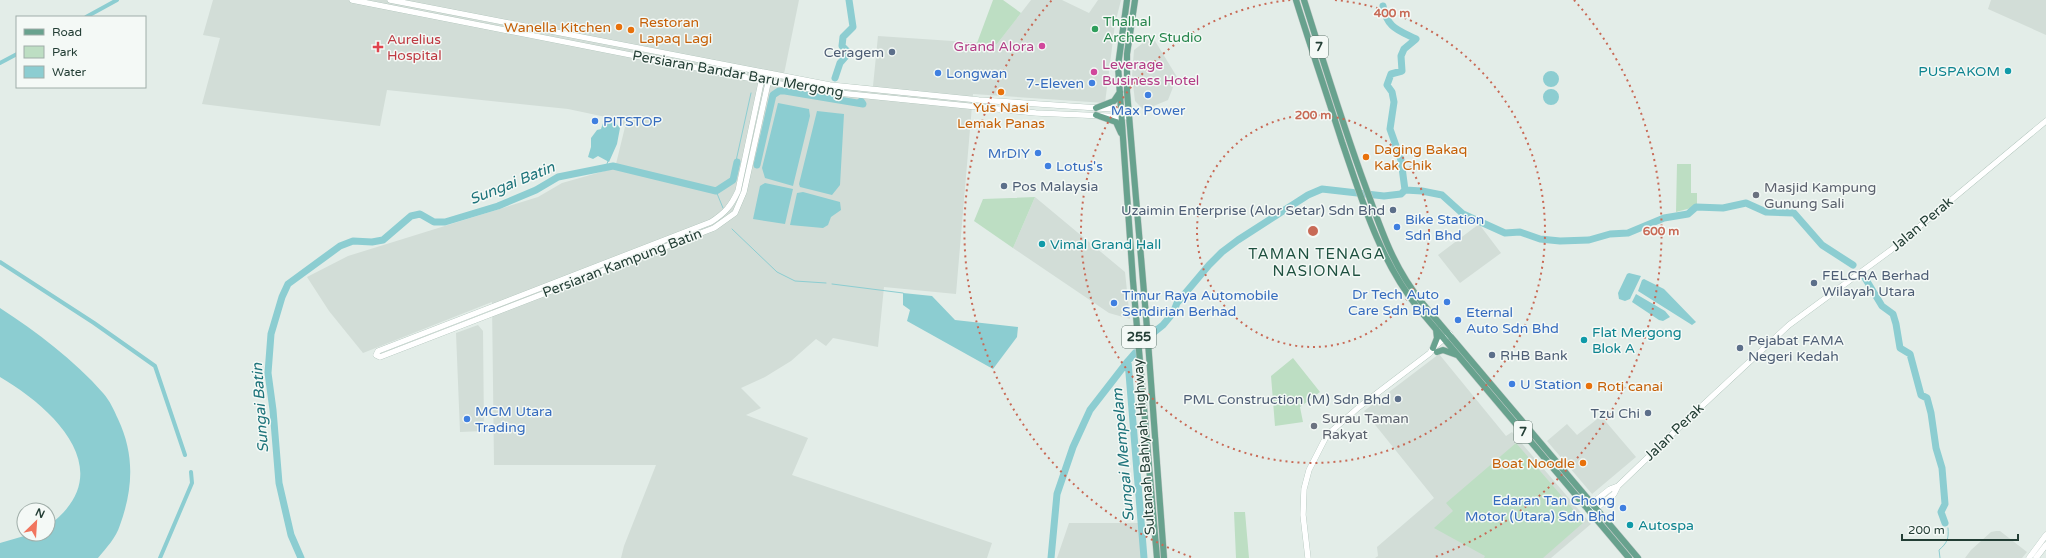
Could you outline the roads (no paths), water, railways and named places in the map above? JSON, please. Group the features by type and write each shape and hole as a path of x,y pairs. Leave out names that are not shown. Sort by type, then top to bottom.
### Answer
{"main road":[{"name":"Sultanah Bahiyah Highway","path":"1127,0 1118,66 1156,558"},
{"name":"Sultanah Bahiyah Highway","path":"1135,0 1127,54 1126,80 1164,558"},
{"name":"7","path":"1296,0 1356,185 1382,251 1394,274 1412,300 1436,329 1449,339 1638,558"},
{"name":"7","path":"1304,0 1365,187 1388,248 1400,271 1460,356 1588,511 1629,558"},
{"path":"1096,112 1114,101 1120,92"},
{"path":"1096,112 1116,122 1120,128 1123,140"},
{"path":"1436,329 1437,338 1433,351 1450,351 1460,356"},
{"path":"1147,446 1156,446"}],"street":[{"name":"Persiaran Bandar Baru Mergong","path":"352,0 761,81 878,98 1036,113 1096,112 1129,114"},
{"name":"Persiaran Bandar Baru Mergong","path":"390,0 830,85 1096,112"},
{"name":"Persiaran Kampung Batin","path":"763,73 738,191 729,208 721,216 711,222 378,351 376,355 380,357 602,272 714,228 725,222 735,213 744,192 770,74"},
{"name":"Jalan Perak","path":"1588,511 1614,494 1618,486 1789,325 1891,250 2046,121"},
{"path":"1308,558 1303,515 1304,489 1308,470 1328,435 1332,429 1363,404 1449,339"},
{"path":"2029,558 2046,535"},
{"path":"2036,558 2046,545"}],"water":[{"path":"1551,71 1558,76 1559,79 1554,86 1551,87 1544,82 1543,79 1548,72"},
{"path":"1551,89 1558,94 1559,97 1554,104 1551,105 1544,100 1543,97 1548,90"},
{"path":"778,103 809,109 810,116 793,186 765,178 762,168"},
{"path":"817,111 844,114 840,185 832,195 800,187 799,184"},
{"path":"604,120 614,121 620,128 617,144 609,162 598,156 593,159 588,157 591,147 591,138 597,130 601,129"},
{"path":"765,183 793,189 785,224 753,219 760,186"},
{"path":"803,192 840,202 841,210 831,217 828,225 823,228 790,225 797,193"},
{"path":"1629,273 1641,276 1630,299 1625,301 1619,299 1618,293 1627,274"},
{"path":"1644,279 1664,289 1696,322 1692,325 1638,291 1642,280"},
{"path":"903,293 932,296 955,320 1018,327 1017,337 993,369 907,321 910,310 903,305"},
{"path":"1636,294 1665,311 1670,317 1663,321 1659,320 1632,302"},
{"path":"0,308 28,327 80,369 110,402 124,432 130,459 130,485 128,498 118,530 98,558 0,558 0,543 16,538 16,542 56,542 56,518 69,505 79,484 79,463 72,443 58,424 40,406 20,390 0,377"}],"waterway":[{"path":"88,16 117,0"},
{"path":"835,78 840,63 847,55 847,51 842,46 843,37 853,27 849,0"},
{"path":"1383,6 1390,24 1416,39 1404,49 1401,56 1402,71 1391,74 1387,85 1392,92 1394,102 1390,129 1401,160 1405,190"},
{"path":"0,63 16,55"},
{"path":"757,165 773,95 779,91 863,104 861,101"},
{"path":"736,161 751,93"},
{"name":"Sungai Batin","path":"606,167 608,161"},
{"name":"Sungai Batin","path":"301,558 291,535 279,483 273,410 268,373 271,334 282,297 288,284 340,246 353,241 372,242 383,240 411,216 420,214 434,222 445,222 498,206 536,190 558,177 613,166 716,191 733,180 737,162"},
{"name":"Sungai Mempelam","path":"1153,333 1163,325 1173,313 1177,303 1222,252 1308,195 1322,189 1384,196 1401,194 1405,190"},
{"path":"1405,190 1422,191 1442,195 1463,214 1505,233 1520,232 1540,239 1560,241 1589,240 1610,234 1628,233 1664,218 1688,214 1696,207 1723,208 1746,203 1766,212 1794,213 1822,245 1853,265"},
{"path":"716,191 723,208"},
{"path":"732,229 777,272 795,281 826,283"},
{"path":"0,262 94,323 155,366 185,455"},
{"path":"1865,278 1882,306 1893,314 1900,348 1910,354 1921,395 1927,398 1931,413 1936,448 1942,468 1945,504 1941,512 1945,523"},
{"path":"832,284 903,293"},
{"name":"Sungai Mempelam","path":"1135,353 1128,361 1144,558"},
{"path":"1051,558 1057,494 1073,447 1090,410 1128,361"},
{"path":"160,558 192,483 191,472"},
{"path":"1940,558 1939,550 1947,540 1948,528"}],"place":[{"name":"Wanella Kitchen","path":"619,27"},
{"name":"Thalhal Archery Studio","path":"1095,29"},
{"name":"Restoran Lapaq Lagi","path":"631,30"},
{"name":"Grand Alora","path":"1042,46"},
{"name":"Aurelius Hospital","path":"378,47"},
{"name":"Ceragem","path":"892,52"},
{"name":"PUSPAKOM","path":"2008,71"},
{"name":"Leverage Business Hotel","path":"1094,72"},
{"name":"Longwan","path":"938,73"},
{"name":"7-Eleven","path":"1092,83"},
{"name":"Yus Nasi Lemak Panas","path":"1001,92"},
{"name":"Max Power","path":"1148,95"},
{"name":"PITSTOP","path":"595,121"},
{"name":"MrDIY","path":"1038,153"},
{"name":"Daging Bakaq Kak Chik","path":"1366,157"},
{"name":"Lotus's","path":"1048,166"},
{"name":"Pos Malaysia","path":"1004,186"},
{"name":"Masjid Kampung Gunung Sali","path":"1756,195"},
{"name":"Uzaimin Enterprise (Alor Setar) Sdn Bhd","path":"1393,210"},
{"name":"Bike Station Sdn Bhd","path":"1397,227"},
{"name":"Vimal Grand Hall","path":"1042,244"},
{"name":"FELCRA Berhad Wilayah Utara","path":"1814,283"},
{"name":"Dr Tech Auto Care Sdn Bhd","path":"1447,302"},
{"name":"Timur Raya Automobile Sendirian Berhad","path":"1114,303"},
{"name":"Eternal Auto Sdn Bhd","path":"1458,320"},
{"name":"Flat Mergong Blok A","path":"1584,340"},
{"name":"Pejabat FAMA Negeri Kedah","path":"1740,348"},
{"name":"RHB Bank","path":"1492,355"},
{"name":"U Station","path":"1512,384"},
{"name":"Roti canai","path":"1589,386"},
{"name":"PML Construction (M) Sdn Bhd","path":"1398,399"},
{"name":"Tzu Chi","path":"1648,413"},
{"name":"MCM Utara Trading","path":"467,419"},
{"name":"Surau Taman Rakyat","path":"1314,426"},
{"name":"Boat Noodle","path":"1583,463"},
{"name":"Edaran Tan Chong Motor (Utara) Sdn Bhd","path":"1623,508"},
{"name":"Autospa","path":"1630,525"}],"district":[{"name":"TAMAN TENAGA NASIONAL","path":"1317,262"}]}
